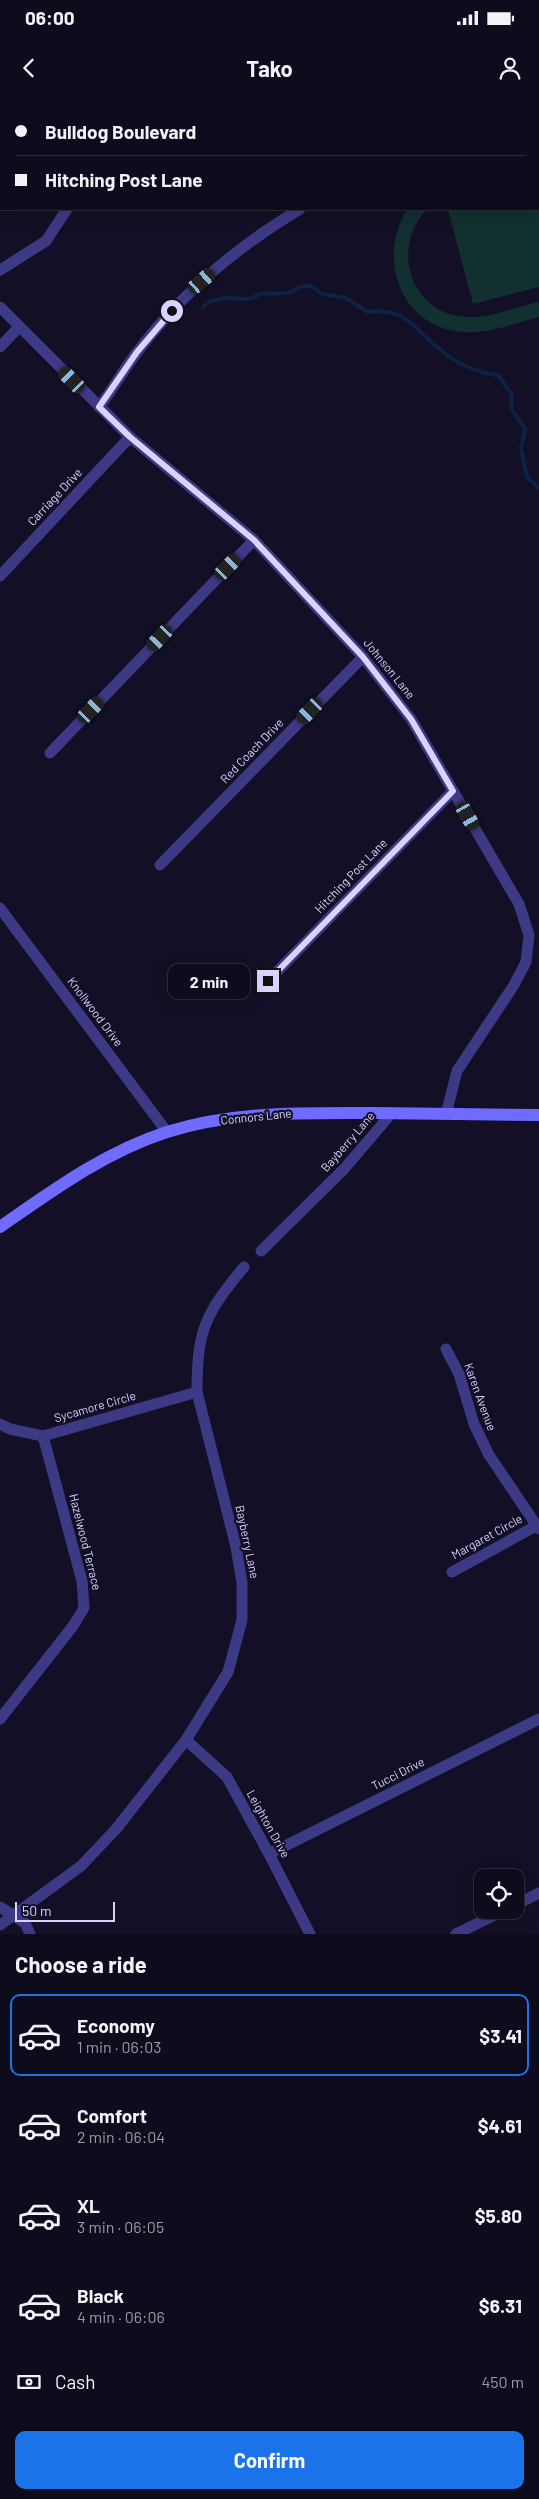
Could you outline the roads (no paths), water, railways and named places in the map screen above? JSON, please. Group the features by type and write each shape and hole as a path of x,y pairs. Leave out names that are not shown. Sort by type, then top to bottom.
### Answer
{"street":[{"path":"0,270 46,241 66,210"},
{"path":"99,407 137,352 192,290 223,262 299,210"},
{"name":"Johnson Lane","path":"0,307 130,437 254,540 363,657 411,719 520,904 528,925 530,944 526,962 457,1071 446,1114"},
{"path":"0,347 19,326"},
{"name":"Carriage Drive","path":"0,576 130,437"},
{"path":"50,753 254,540"},
{"name":"Red Coach Drive","path":"160,865 363,657"},
{"name":"Hitching Post Lane","path":"268,981 453,791"},
{"name":"Knollwood Drive","path":"0,908 167,1132"},
{"name":"Connors Lane","path":"0,1227 76,1174 112,1156 167,1132 235,1117 259,1114 539,1115"},
{"name":"Bayberry Lane","path":"261,1251 344,1169 391,1114"},
{"name":"Bayberry Lane","path":"0,1925 80,1866 116,1829 186,1740 228,1672 239,1636 242,1583 236,1547 197,1392 198,1358 206,1320 217,1299 244,1268"},
{"name":"Karen Avenue","path":"446,1348 459,1374 474,1424 489,1455 537,1528"},
{"name":"Sycamore Circle","path":"0,1424 10,1429 43,1436 197,1392"},
{"name":"Hazelwood Terrace","path":"0,1718 73,1626 84,1608 82,1581 43,1436"},
{"name":"Margaret Circle","path":"452,1572 537,1528"},
{"name":"Tucci Drive","path":"270,1854 539,1719"},
{"name":"Leighton Drive","path":"186,1740 227,1777 270,1854 310,1934"},
{"path":"524,1900 539,1893"},
{"path":"0,1907 25,1923 30,1934"},
{"path":"456,1934 487,1919"}],"waterway":[{"path":"203,307 209,302 225,298 250,299 260,294 288,293 302,286 311,286 322,294 346,298 368,312 381,311 401,316 455,360 476,370 498,375 512,395 511,408 525,429 521,449 527,477 539,488"}]}
